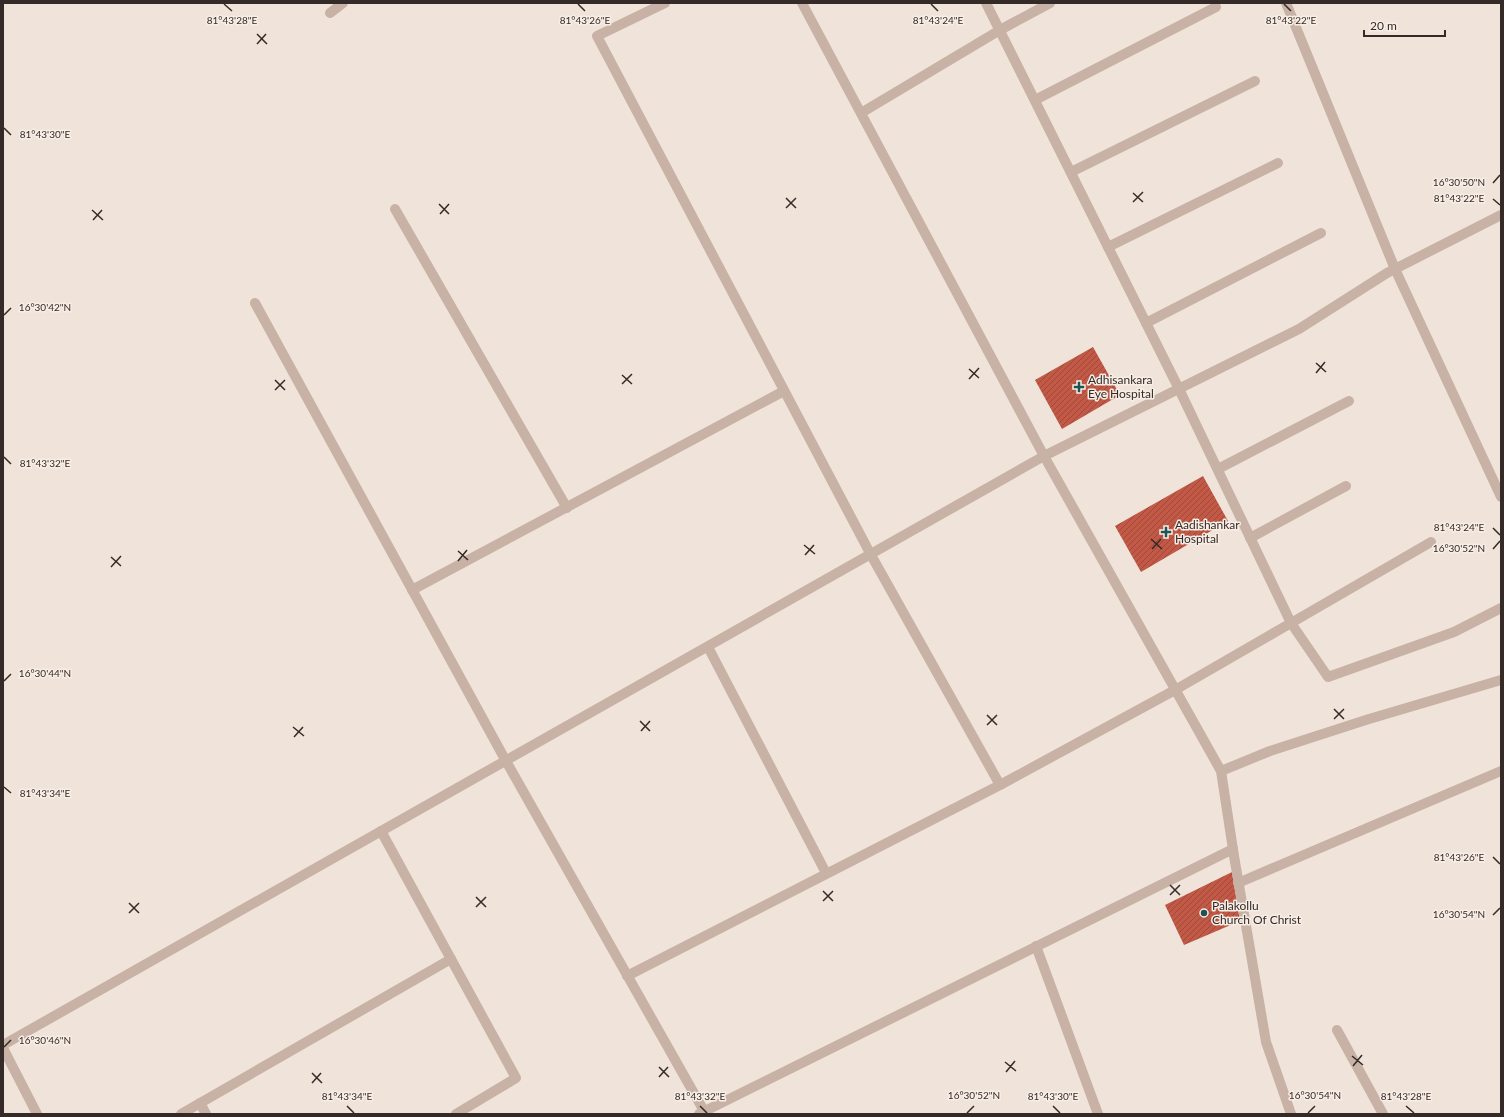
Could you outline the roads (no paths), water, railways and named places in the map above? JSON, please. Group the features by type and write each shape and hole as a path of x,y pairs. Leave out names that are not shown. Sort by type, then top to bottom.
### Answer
{"street":[{"path":"330,13 343,3"},
{"path":"665,3 597,36 871,555 1000,785"},
{"path":"802,3 1044,456 1221,771 1238,883 1266,1042 1291,1114"},
{"path":"986,3 1180,389 1291,623 1328,677 1454,632 1501,608"},
{"path":"861,114 1000,30 1050,3"},
{"path":"1286,3 1395,269 1501,497"},
{"path":"1035,100 1216,7"},
{"path":"1071,172 1255,81"},
{"path":"1108,247 1278,163"},
{"path":"395,209 567,508"},
{"path":"37,1114 3,1047 381,831 1044,456 1299,329 1395,269 1501,215"},
{"path":"1146,323 1321,233"},
{"path":"255,303 506,761 702,1113 1233,849"},
{"path":"412,590 784,391"},
{"path":"1218,470 1349,401"},
{"path":"1250,538 1346,486"},
{"path":"627,976 1000,785 1175,690 1431,542"},
{"path":"708,647 826,873"},
{"path":"1221,771 1277,749 1501,680"},
{"path":"1238,883 1501,771"},
{"path":"381,831 516,1078 456,1114"},
{"path":"1036,946 1098,1114"},
{"path":"181,1114 451,959"},
{"path":"1336,1030 1383,1114"},
{"path":"200,1103 206,1114"}],"place":[{"name":"Adhisankara Eye Hospital","path":"1079,387"},
{"name":"Aadishankar Hospital","path":"1166,532"},
{"name":"Palakollu Church Of Christ","path":"1204,913"}]}
